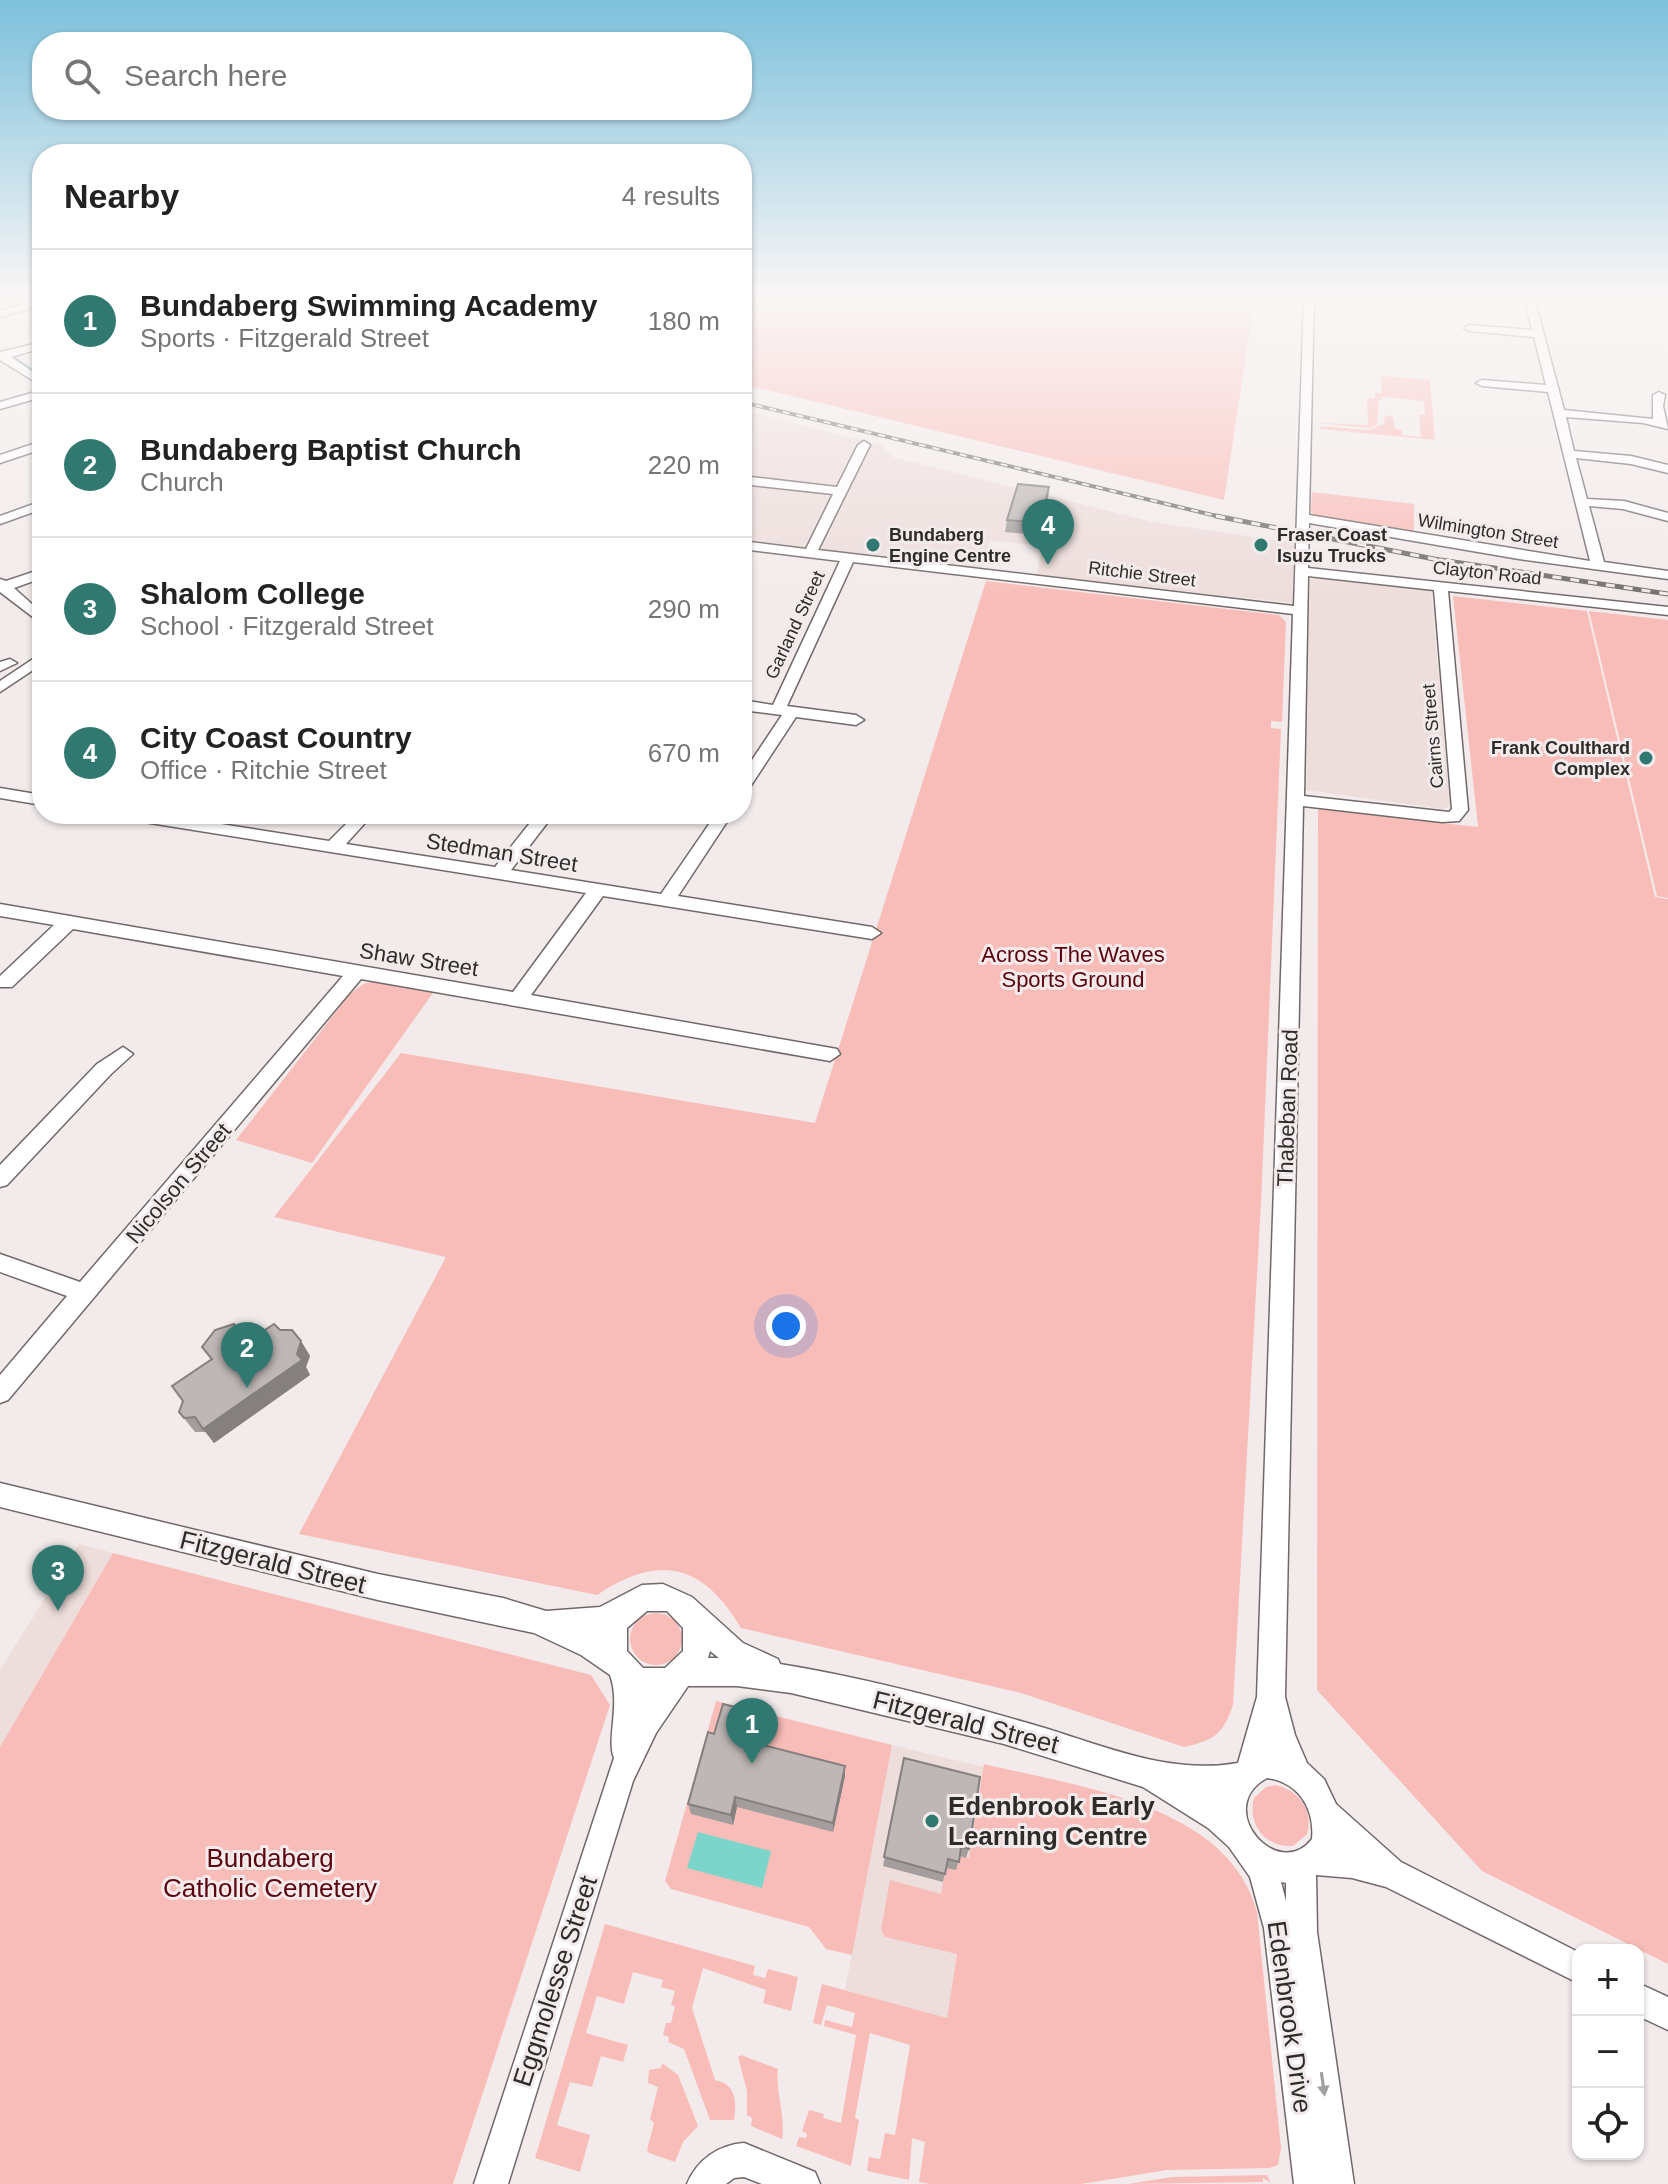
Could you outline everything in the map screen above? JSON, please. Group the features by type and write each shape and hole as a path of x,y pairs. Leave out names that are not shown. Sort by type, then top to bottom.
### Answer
{"street":[{"path":"0,406 23,399"},
{"name":"Thabeban Road","path":"1296,1772 1281,1736 1271,1697 1306,399"},
{"path":"1554,399 1598,566"},
{"path":"1559,413 1664,425 1657,406 1658,399"},
{"path":"810,553 864,445"},
{"path":"0,459 32,448"},
{"path":"1570,454 1631,460 1668,469"},
{"path":"752,481 841,491"},
{"path":"1582,502 1624,505 1668,517"},
{"path":"0,520 32,509"},
{"name":"Wilmington Street","path":"1303,518 1668,575"},
{"name":"Ritchie Street","path":"752,546 1300,611"},
{"name":"Garland Street","path":"752,769 785,711 848,558"},
{"name":"Clayton Road","path":"1302,571 1668,611"},
{"path":"1,586 32,576"},
{"path":"1,586 32,612"},
{"name":"Cairns Street","path":"1296,800 1442,817 1453,817 1460,810 1441,586"},
{"path":"0,688 32,664"},
{"path":"752,706 856,720"},
{"path":"0,793 32,798"},
{"name":"Stedman Street","path":"214,824 333,847 872,933"},
{"path":"333,847 355,824"},
{"path":"499,874 538,824"},
{"path":"666,900 717,824"},
{"path":"518,1000 598,890"},
{"name":"Shaw Street","path":"0,910 830,1054"},
{"path":"5,982 69,922"},
{"name":"Nicolson Street","path":"0,1392 356,973"},
{"path":"0,1179 104,1069 123,1054"},
{"path":"0,1263 85,1293"},
{"name":"Fitzgerald Street","path":"0,1495 383,1589 547,1622"},
{"path":"547,1622 600,1620 651,1597 673,1599 682,1603 695,1620 733,1653 790,1678"},
{"path":"620,1778 632,1709 630,1689 612,1640 615,1628 630,1607"},
{"path":"620,1778 646,1723 696,1653 699,1642 695,1620"},
{"path":"547,1622 600,1650 620,1668 647,1684 678,1675 728,1671 790,1678"},
{"name":"Fitzgerald Street","path":"790,1678 1039,1739 1140,1771 1199,1781 1246,1772"},
{"name":"Thabeban Road","path":"1246,1772 1271,1697"},
{"path":"1390,1873 1326,1814 1309,1783 1296,1772 1265,1764 1246,1772 1233,1789 1230,1805 1232,1823 1246,1847 1268,1864 1284,1869 1307,1864 1352,1863 1390,1873 1572,1965"},
{"name":"Fitzgerald Street","path":"1140,1771 1224,1821 1246,1847"},
{"name":"Eggmolesse Street","path":"491,2184 620,1778"},
{"path":"1307,1864 1323,1847 1327,1831 1326,1814"},
{"name":"Edenbrook Drive","path":"1246,1847 1263,1871 1279,1928 1311,2184"},
{"name":"Edenbrook Drive","path":"1307,1864 1302,1932 1337,2184"},
{"path":"1644,2002 1668,2014"},
{"path":"704,2184 719,2167 734,2160 744,2160 803,2184"}],"shaded area":[{"path":"752,412 882,445 892,457 1153,522 1294,543 1292,603 1036,575 1043,546 990,540 980,569 752,542"},
{"path":"1317,577 1431,590 1450,806 1444,809 1306,790 1310,580"},
{"path":"79,1544 113,1553 0,1747 0,1670"},
{"path":"892,1745 984,1767 947,2019 845,1990"}],"green space":[{"path":"804,399 1239,399 1224,500"},
{"path":"1367,399 1381,399 1377,425 1369,428 1317,423 1368,425"},
{"path":"1403,399 1432,399 1435,440 1320,429 1321,426 1368,430 1384,424 1385,415 1393,417 1395,429 1402,430 1402,435 1421,437 1419,415 1425,415 1424,401"},
{"path":"1312,492 1414,504 1414,533 1314,515 1311,511"},
{"name":"Across The Waves Sports Ground","path":"986,581 1279,615 1286,622 1282,722 1271,721 1271,728 1281,729 1261,1204 1233,1705 1216,1734 1203,1742 1184,1747 1021,1693 741,1628 711,1590 695,1578 678,1572 660,1570 641,1573 597,1595 299,1534 446,1257 274,1217 401,1053 815,1123"},
{"path":"1453,596 1587,611 1655,897 1668,899 1668,1964 1644,1952 1644,1944 1628,1944 1482,1871 1317,1690 1318,809 1478,827"},
{"name":"Frank Coulthard Complex","path":"1589,611 1668,620 1668,898 1657,896"},
{"path":"378,980 435,990 312,1163 236,1140 350,994 363,984"},
{"name":"Bundaberg Catholic Cemetery","path":"113,1553 591,1675 610,1705 453,2184 0,2184 0,1747"},
{"path":"656,1613 675,1620 682,1639 675,1658 656,1665 637,1658 630,1639 637,1620"},
{"path":"716,1701 892,1745 852,1955 826,1949 809,1927 671,1889 665,1881"},
{"path":"984,1764 1103,1792 1144,1806 1182,1824 1215,1846 1241,1876 1257,1912 1281,2148 1278,2165 1269,2168 1167,2170 1081,2184 931,2184 919,2182 925,2142 912,2138 909,2180 867,2171 869,2157 880,2159 885,2133 895,2135 910,2045 870,2033 855,2118 859,2120 851,2166 796,2146 799,2137 806,2138 807,2134 802,2131 809,2110 841,2123 856,2035 824,2026 825,2020 852,2027 855,2013 827,2005 821,2025 813,2023 822,1984 947,2018 957,1954 885,1937 881,1930 890,1880 941,1894 946,1867 959,1855 969,1858"},
{"path":"1275,1785 1298,1796 1306,1809 1307,1834 1293,1846 1283,1846 1267,1839 1253,1817 1254,1798 1266,1787"},
{"path":"605,1924 755,1966 753,1975 765,1978 768,1969 798,1977 791,2011 763,2003 766,1990 703,1968 692,2008 715,2080 727,2085 734,2094 734,2120 710,2120 684,2049 668,2042 669,2037 663,2035 666,2023 671,2023 675,1991 661,1987 663,1980 633,1972 624,2004 597,1996 586,2033 628,2045 623,2062 601,2056 592,2087 570,2082 557,2125 590,2135 580,2172 535,2158"},
{"path":"741,2055 778,2069 782,2139 751,2126 752,2118 747,2115 747,2091 738,2057"},
{"path":"662,2063 678,2075 698,2126 683,2142 675,2162 647,2150 658,2087 648,2083 649,2070 661,2068"},
{"path":"1267,2175 1271,2183 1263,2178 1263,2182 1128,2184 1172,2177"}],"water":[{"path":"698,1832 771,1851 762,1888 687,1868"}],"building":[{"path":"1018,484 1049,487 1039,523 1007,520"},
{"path":"234,1324 248,1341 274,1324 280,1330 292,1330 301,1341 297,1354 302,1360 203,1429 195,1417 184,1418 179,1412 183,1401 172,1386 212,1359 202,1347 215,1330"},
{"path":"723,1704 759,1713 751,1742 845,1766 833,1823 735,1797 731,1815 688,1804 708,1732 714,1734"},
{"name":"Edenbrook Early Learning Centre","path":"904,1758 980,1777 969,1849 961,1847 959,1862 948,1859 945,1874 884,1857"}],"railway":[{"path":"752,404 1220,517"},
{"path":"1220,517 1434,559 1668,594"},
{"path":"1220,517 1225,518"}],"place":[{"name":"Bundaberg Engine Centre","path":"873,545"},
{"name":"Fraser Coast Isuzu Trucks","path":"1261,545"},
{"name":"City Coast Country","path":"1048,565"},
{"name":"Frank Coulthard Complex","path":"1646,758"},
{"name":"Bundaberg Baptist Church","path":"247,1388"},
{"name":"Shalom College","path":"58,1611"},
{"name":"Bundaberg Swimming Academy","path":"752,1764"},
{"name":"Edenbrook Early Learning Centre","path":"932,1821"}]}
